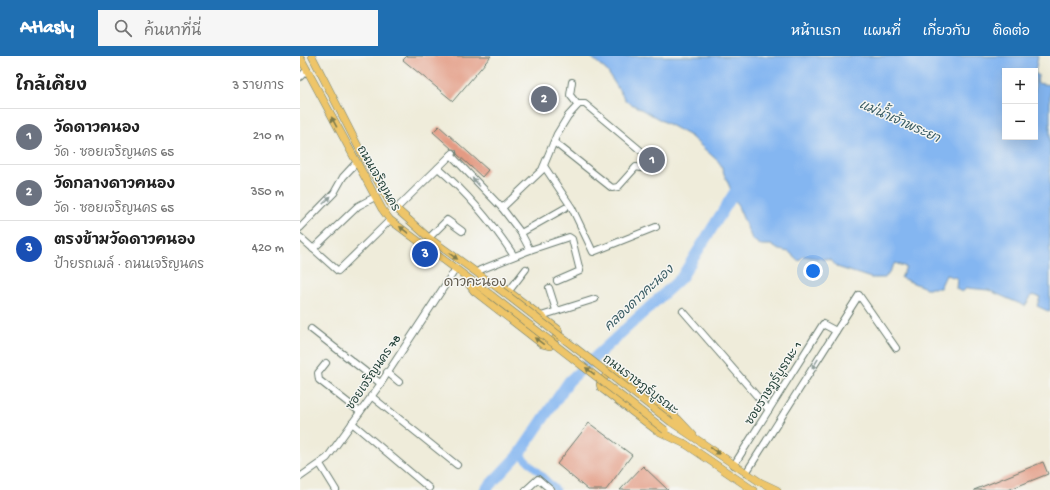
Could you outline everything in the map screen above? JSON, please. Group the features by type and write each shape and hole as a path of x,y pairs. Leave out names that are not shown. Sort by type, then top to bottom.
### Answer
{"main road":[{"name":"ถนนเจริญนคร","path":"312,56 361,152 396,209 429,238 477,270 498,288"},
{"name":"ถนนเจริญนคร","path":"300,57 356,163 390,220 491,296"},
{"path":"463,276 474,291 542,344 550,346 559,333 558,329 509,291 477,270"},
{"name":"ถนนราษฎร์บูรณะ","path":"498,288 671,422 693,435 746,473 777,490"},
{"name":"ถนนราษฎร์บูรณะ","path":"491,296 665,430 753,490"},
{"path":"687,445 656,430 601,388 600,384 610,370 614,370 678,419 693,435"}],"street":[{"path":"300,77 307,70"},
{"path":"572,82 570,95 578,105"},
{"path":"502,208 544,166 554,142 568,116 578,105 585,104 640,150"},
{"path":"554,142 610,188 618,188 636,167 641,168"},
{"path":"396,209 452,154 502,208 521,233 530,250"},
{"path":"300,228 334,193 343,177 356,163"},
{"path":"544,166 572,208 593,252 656,227"},
{"path":"438,168 490,223 514,256"},
{"path":"312,249 358,206 375,197"},
{"path":"521,233 565,208"},
{"path":"300,237 338,271 390,220"},
{"path":"429,238 447,220 462,231"},
{"path":"477,270 569,237 572,239 580,271 557,281"},
{"name":"ซอยเจริญนคร 78","path":"300,477 327,458 380,383 455,270"},
{"path":"509,291 526,270"},
{"path":"549,288 556,310"},
{"name":"ซอยราษฎร์บูรณะ 1","path":"746,473 859,295 896,348"},
{"path":"541,316 556,310 595,300"},
{"path":"683,310 769,410"},
{"name":"ซอยราษฎร์บูรณะ 1","path":"734,465 823,324 836,331"},
{"path":"311,329 380,383"},
{"path":"326,363 318,373 319,380 360,412"},
{"path":"387,372 399,382"},
{"path":"371,396 457,465"},
{"path":"352,423 429,488"},
{"path":"320,464 336,490"},
{"path":"526,490 538,479 551,490"}],"water":[{"name":"แม่น้ำเจ้าพระยา","path":"590,56 1038,56 1036,68 1002,68 1002,140 1038,140 1038,83 1050,85 1050,312 1037,306 1040,297 1032,295 1025,306 988,290 967,288 962,292 956,289 957,278 946,275 940,288 926,288 901,278 906,267 895,263 885,278 871,278 837,267 831,260 803,256 799,261 789,252 779,250 771,245 760,245 752,239 719,162 690,136 626,101 607,71"}],"building":[{"path":"407,56 491,56 453,101 403,60"},
{"path":"439,126 488,170 482,177 457,154 456,150 452,149 433,132"},
{"path":"589,423 632,455 606,490 588,490 557,464"},
{"path":"1043,462 1048,474 1008,490 974,490"},
{"path":"643,466 668,490 620,490"}],"waterway":[{"name":"คลองดาวคะนอง","path":"485,490 520,453 569,381 681,278 741,182"},
{"path":"520,454 557,490"}],"place":[{"name":"วัดกลางดาวคนอง","path":"544,99"},
{"name":"วัดดาวคนอง","path":"652,160"},
{"name":"ตรงข้ามวัดดาวคนอง","path":"425,254"}],"district":[{"name":"ดาวคะนอง","path":"475,281"}]}
